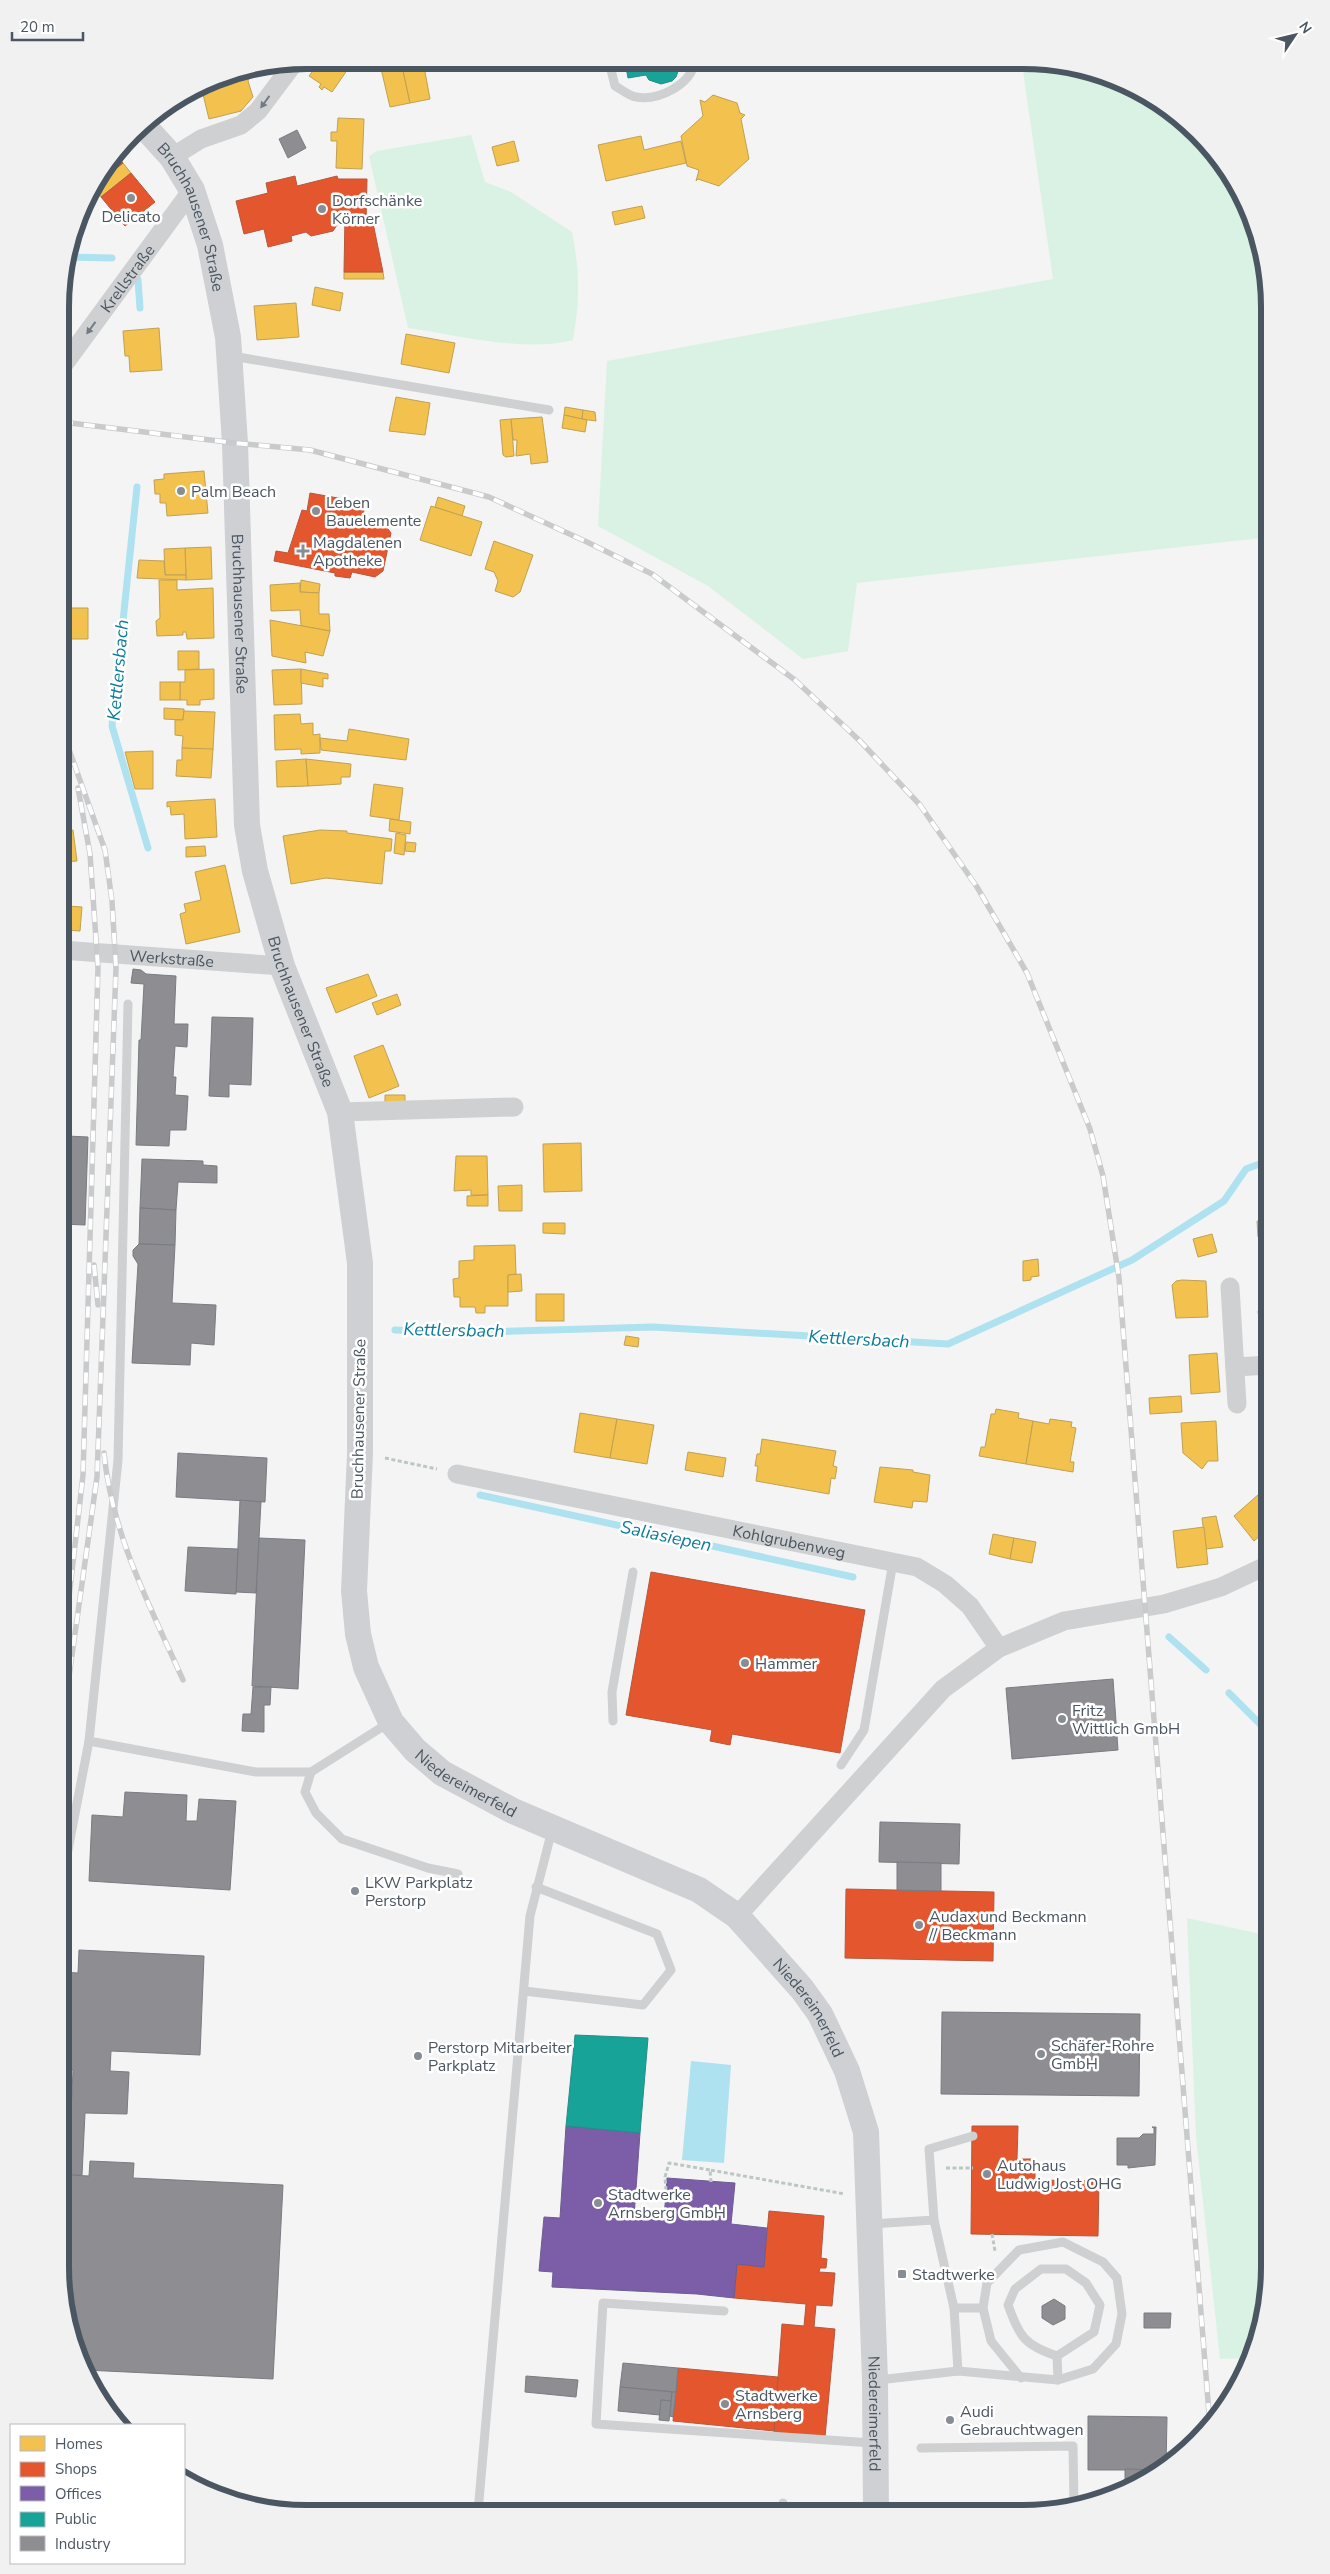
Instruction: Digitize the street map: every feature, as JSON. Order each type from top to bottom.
[{"type":"street","points":[[172,157],[201,139],[241,125],[252,116],[289,69]]},
{"type":"street","name":"Bruchhausener Straße","points":[[148,130],[172,157],[192,190],[210,245],[228,337],[235,443],[248,825],[255,871],[282,966],[340,1112],[360,1263],[360,1453],[354,1591],[358,1634],[366,1667],[391,1722]]},
{"type":"street","name":"Krellstraße","points":[[69,357],[192,190]]},
{"type":"street","name":"Werkstraße","points":[[69,951],[282,966]]},
{"type":"street","points":[[340,1112],[514,1108]]},
{"type":"street","points":[[1230,1286],[1237,1404]]},
{"type":"street","points":[[1235,1367],[1261,1366]]},
{"type":"street","name":"Kohlgrubenweg","points":[[457,1474],[917,1567],[945,1584],[970,1606],[999,1648]]},
{"type":"street","points":[[736,1916],[942,1690],[999,1648],[1064,1621],[1164,1604],[1221,1587],[1261,1568]]},
{"type":"street","name":"Niedereimerfeld","points":[[391,1722],[415,1750],[442,1773],[513,1811],[698,1890],[736,1916],[800,1986],[820,2014],[847,2071],[866,2132],[871,2224],[876,2505]]},
{"type":"lane","points":[[611,69],[615,86],[635,97],[664,95],[693,73],[694,69]]},
{"type":"lane","points":[[229,356],[549,410]]},
{"type":"lane","points":[[69,1845],[89,1741],[118,1460],[128,1004]]},
{"type":"lane","points":[[841,1765],[864,1730],[893,1562]]},
{"type":"lane","points":[[613,1721],[612,1692],[634,1572]]},
{"type":"lane","points":[[89,1741],[256,1772],[311,1772],[391,1722]]},
{"type":"lane","points":[[311,1772],[305,1792],[316,1813],[342,1839],[419,1865],[458,1874]]},
{"type":"lane","points":[[479,2505],[530,1916],[536,1887],[553,1828]]},
{"type":"lane","points":[[524,1991],[643,2005],[671,1970],[657,1934],[536,1887]]},
{"type":"lane","points":[[958,2371],[954,2308],[934,2220],[929,2149],[972,2136]]},
{"type":"lane","points":[[871,2224],[934,2220]]},
{"type":"lane","points":[[875,2380],[958,2371],[1021,2378],[1058,2380],[1093,2369],[1116,2344],[1122,2314],[1117,2278],[1103,2262],[1063,2242],[1020,2250],[987,2283],[983,2308],[992,2341],[1021,2378]]},
{"type":"lane","points":[[1042,2269],[1066,2269],[1086,2282],[1100,2305],[1094,2332],[1057,2356],[1034,2348],[1017,2328],[1008,2304],[1016,2289],[1042,2269]]},
{"type":"lane","points":[[724,2311],[604,2303],[596,2424],[875,2443]]},
{"type":"lane","points":[[954,2308],[983,2308]]},
{"type":"lane","points":[[1057,2356],[1058,2380]]},
{"type":"lane","points":[[921,2448],[1073,2446],[1074,2500]]},
{"type":"path","points":[[360,1453],[457,1474]]},
{"type":"path","points":[[666,2190],[664,2177],[669,2163],[795,2187],[870,2198]]},
{"type":"path","points":[[930,2169],[973,2168]]},
{"type":"path","points":[[710,2170],[711,2182]]},
{"type":"green space","points":[[1023,69],[1069,73],[1099,81],[1128,93],[1155,109],[1180,128],[1202,150],[1221,175],[1237,202],[1249,231],[1257,261],[1261,292],[1261,538],[857,583],[848,651],[803,659],[708,586],[598,526],[607,361],[1053,279]]},
{"type":"green space","points":[[471,135],[485,182],[511,192],[572,232],[577,260],[578,286],[573,340],[554,344],[513,344],[408,328],[369,156],[377,151]]},
{"type":"green space","points":[[1187,1918],[1261,1934],[1261,2282],[1257,2313],[1243,2358],[1220,2359],[1196,2137]]},
{"type":"water","points":[[691,2061],[731,2065],[724,2163],[682,2160]]},
{"type":"building: Homes","points":[[314,69],[348,69],[332,92],[324,87],[322,90],[319,87],[321,84],[309,76]]},
{"type":"building: Homes","points":[[381,69],[403,69],[410,103],[390,107]]},
{"type":"building: Homes","points":[[403,69],[424,69],[430,99],[410,103]]},
{"type":"building: Homes","points":[[249,76],[248,81],[253,97],[241,111],[209,119],[203,93],[231,81]]},
{"type":"building: Homes","points":[[713,95],[737,103],[740,113],[745,115],[741,119],[749,159],[719,186],[698,179],[696,181],[699,170],[687,166],[681,136],[703,116],[700,100],[705,102]]},
{"type":"building: Homes","points":[[338,118],[364,119],[362,169],[336,168],[337,141],[331,141],[331,132],[337,132]]},
{"type":"building: Homes","points":[[641,136],[644,150],[681,141],[686,163],[606,181],[598,145]]},
{"type":"building: Homes","points":[[514,141],[519,161],[497,166],[492,147]]},
{"type":"building: Homes","points":[[123,163],[131,173],[101,197],[98,193],[110,174]]},
{"type":"building: Homes","points":[[642,206],[645,218],[615,225],[612,212]]},
{"type":"building: Homes","points":[[344,272],[383,272],[384,279],[344,279]]},
{"type":"building: Homes","points":[[315,287],[343,293],[340,311],[312,305]]},
{"type":"building: Homes","points":[[296,303],[299,337],[257,340],[254,306]]},
{"type":"building: Homes","points":[[159,328],[162,370],[130,372],[129,356],[125,356],[123,331]]},
{"type":"building: Homes","points":[[406,334],[455,343],[449,373],[401,364]]},
{"type":"building: Homes","points":[[396,397],[430,403],[425,435],[389,431]]},
{"type":"building: Homes","points":[[565,407],[583,410],[582,419],[564,415]]},
{"type":"building: Homes","points":[[583,410],[595,412],[596,421],[582,419]]},
{"type":"building: Homes","points":[[564,415],[587,420],[585,432],[562,428]]},
{"type":"building: Homes","points":[[542,417],[548,462],[531,464],[530,454],[516,456],[517,440],[513,440],[511,419]]},
{"type":"building: Homes","points":[[511,419],[514,456],[506,457],[503,455],[500,420]]},
{"type":"building: Homes","name":"Palm Beach","points":[[204,471],[208,513],[167,516],[166,503],[160,503],[160,494],[155,494],[154,480],[164,479],[164,474]]},
{"type":"building: Homes","points":[[438,497],[465,506],[462,516],[435,507]]},
{"type":"building: Homes","points":[[431,506],[482,522],[471,556],[420,540]]},
{"type":"building: Homes","points":[[494,541],[533,555],[520,592],[513,597],[495,591],[498,581],[494,572],[485,569]]},
{"type":"building: Homes","points":[[211,547],[212,579],[186,580],[185,548]]},
{"type":"building: Homes","points":[[185,548],[186,575],[165,575],[164,549]]},
{"type":"building: Homes","points":[[139,560],[164,561],[165,575],[186,575],[186,580],[137,578]]},
{"type":"building: Homes","points":[[159,580],[177,580],[177,590],[213,588],[214,638],[187,639],[186,632],[183,632],[183,635],[157,636],[156,621],[160,618]]},
{"type":"building: Homes","points":[[301,580],[320,584],[319,593],[300,592]]},
{"type":"building: Homes","points":[[300,583],[300,592],[319,593],[319,614],[329,614],[330,631],[301,626],[300,610],[271,611],[270,585]]},
{"type":"building: Homes","points":[[69,608],[88,608],[88,639],[69,639]]},
{"type":"building: Homes","points":[[270,620],[330,631],[323,656],[305,652],[306,663],[272,656]]},
{"type":"building: Homes","points":[[178,651],[199,651],[199,669],[178,670]]},
{"type":"building: Homes","points":[[214,669],[214,699],[200,700],[200,705],[187,705],[187,700],[180,700],[180,682],[185,682],[185,670]]},
{"type":"building: Homes","points":[[301,669],[302,704],[274,705],[272,670]]},
{"type":"building: Homes","points":[[301,669],[328,674],[328,679],[323,678],[323,687],[301,683]]},
{"type":"building: Homes","points":[[160,682],[180,682],[180,700],[160,700]]},
{"type":"building: Homes","points":[[164,708],[184,709],[183,720],[164,719]]},
{"type":"building: Homes","points":[[184,711],[215,712],[213,750],[182,748],[183,736],[175,735],[175,720],[183,720]]},
{"type":"building: Homes","points":[[300,714],[301,724],[313,723],[313,735],[320,734],[320,753],[301,754],[301,749],[275,750],[274,715]]},
{"type":"building: Homes","points":[[349,729],[409,739],[406,760],[321,750],[320,738],[347,741]]},
{"type":"building: Homes","points":[[182,748],[213,749],[211,778],[176,776],[177,760],[182,760]]},
{"type":"building: Homes","points":[[153,751],[153,789],[135,789],[125,752]]},
{"type":"building: Homes","points":[[306,759],[308,786],[277,787],[276,761]]},
{"type":"building: Homes","points":[[306,759],[351,764],[350,777],[341,777],[341,784],[308,786]]},
{"type":"building: Homes","points":[[374,784],[403,788],[399,820],[370,816]]},
{"type":"building: Homes","points":[[215,799],[217,837],[185,839],[184,814],[171,815],[170,806],[167,807],[167,802]]},
{"type":"building: Homes","points":[[390,819],[411,822],[410,834],[389,831]]},
{"type":"building: Homes","points":[[69,830],[73,830],[77,861],[69,862]]},
{"type":"building: Homes","points":[[320,830],[347,831],[347,833],[392,839],[391,851],[385,851],[382,884],[326,878],[291,884],[283,836]]},
{"type":"building: Homes","points":[[396,833],[406,835],[404,855],[394,853]]},
{"type":"building: Homes","points":[[406,842],[416,843],[415,852],[405,851]]},
{"type":"building: Homes","points":[[205,846],[206,856],[186,857],[186,847]]},
{"type":"building: Homes","points":[[225,865],[240,932],[186,944],[180,914],[186,912],[184,904],[201,900],[195,872]]},
{"type":"building: Homes","points":[[69,906],[82,907],[80,931],[69,930]]},
{"type":"building: Homes","points":[[368,974],[377,996],[336,1013],[326,988]]},
{"type":"building: Homes","points":[[397,994],[401,1005],[377,1015],[372,1003]]},
{"type":"building: Homes","points":[[383,1045],[399,1086],[369,1098],[354,1056]]},
{"type":"building: Homes","points":[[385,1095],[405,1095],[405,1106],[385,1105]]},
{"type":"building: Homes","points":[[581,1143],[582,1191],[544,1192],[543,1144]]},
{"type":"building: Homes","points":[[456,1156],[487,1156],[488,1195],[471,1195],[471,1190],[454,1191]]},
{"type":"building: Homes","points":[[522,1185],[522,1211],[499,1211],[498,1186]]},
{"type":"building: Homes","points":[[488,1195],[488,1206],[467,1206],[467,1196]]},
{"type":"building: Homes","points":[[1257,1221],[1261,1221],[1261,1237],[1258,1237]]},
{"type":"building: Homes","points":[[543,1223],[565,1223],[565,1234],[543,1233]]},
{"type":"building: Homes","points":[[1212,1234],[1217,1252],[1198,1257],[1193,1239]]},
{"type":"building: Homes","points":[[515,1245],[516,1274],[508,1275],[508,1306],[485,1306],[485,1313],[476,1313],[475,1307],[460,1307],[460,1297],[454,1297],[453,1279],[459,1278],[459,1261],[474,1260],[474,1246]]},
{"type":"building: Homes","points":[[1259,1251],[1261,1251],[1260,1268]]},
{"type":"building: Homes","points":[[1038,1259],[1039,1276],[1023,1281],[1023,1261]]},
{"type":"building: Homes","points":[[521,1274],[522,1291],[508,1292],[508,1275]]},
{"type":"building: Homes","points":[[1176,1281],[1206,1281],[1208,1317],[1176,1318],[1172,1285]]},
{"type":"building: Homes","points":[[536,1294],[564,1294],[564,1321],[536,1321]]},
{"type":"building: Homes","points":[[1261,1308],[1261,1336],[1258,1311]]},
{"type":"building: Homes","points":[[626,1336],[639,1338],[638,1347],[624,1345]]},
{"type":"building: Homes","points":[[1217,1353],[1220,1392],[1191,1394],[1189,1355]]},
{"type":"building: Homes","points":[[1181,1396],[1182,1412],[1150,1414],[1149,1398]]},
{"type":"building: Homes","points":[[996,1409],[1019,1413],[1018,1418],[1033,1421],[1026,1464],[979,1456],[981,1447],[985,1447],[991,1414],[995,1414]]},
{"type":"building: Homes","points":[[580,1413],[617,1419],[610,1458],[574,1452]]},
{"type":"building: Homes","points":[[617,1419],[654,1425],[647,1464],[610,1458]]},
{"type":"building: Homes","points":[[1050,1419],[1072,1422],[1071,1427],[1076,1428],[1070,1462],[1074,1462],[1073,1472],[1026,1464],[1033,1421],[1049,1424]]},
{"type":"building: Homes","points":[[1216,1421],[1218,1461],[1208,1461],[1202,1469],[1183,1453],[1181,1423]]},
{"type":"building: Homes","points":[[762,1439],[836,1451],[833,1466],[837,1467],[835,1479],[831,1478],[829,1494],[756,1481],[758,1466],[755,1466],[757,1454],[760,1454]]},
{"type":"building: Homes","points":[[688,1452],[726,1458],[723,1477],[685,1470]]},
{"type":"building: Homes","points":[[880,1467],[913,1470],[913,1472],[930,1475],[927,1502],[913,1501],[912,1508],[874,1502]]},
{"type":"building: Homes","points":[[1261,1494],[1261,1535],[1254,1541],[1234,1516]]},
{"type":"building: Homes","points":[[1216,1516],[1223,1547],[1206,1549],[1202,1518]]},
{"type":"building: Homes","points":[[1204,1527],[1208,1564],[1177,1568],[1173,1531]]},
{"type":"building: Homes","points":[[993,1534],[1014,1538],[1010,1559],[989,1554]]},
{"type":"building: Homes","points":[[1014,1538],[1036,1542],[1032,1563],[1010,1559]]},
{"type":"building: Shops","points":[[120,160],[123,163],[110,173]]},
{"type":"building: Shops","points":[[131,173],[155,202],[125,226],[101,197]]},
{"type":"building: Shops","points":[[295,176],[297,186],[337,176],[338,179],[367,179],[366,223],[373,223],[383,272],[344,272],[345,216],[335,219],[337,225],[333,231],[311,236],[306,232],[291,236],[292,241],[268,247],[264,229],[244,234],[236,201],[268,193],[266,183]]},
{"type":"building: Shops","points":[[310,493],[349,500],[347,507],[364,510],[362,520],[385,525],[391,533],[383,571],[375,577],[352,572],[350,578],[335,576],[335,573],[274,561],[276,551],[288,553],[302,510],[307,511]]},
{"type":"building: Shops","name":"Hammer","points":[[651,1572],[865,1610],[840,1753],[732,1734],[730,1745],[710,1741],[712,1730],[626,1715]]},
{"type":"building: Shops","name":"Audax und Beckmann // Beckmann","points":[[846,1889],[994,1892],[993,1961],[845,1958]]},
{"type":"building: Shops","points":[[972,2126],[1018,2126],[1017,2159],[1035,2159],[1035,2180],[1099,2181],[1098,2236],[971,2234]]},
{"type":"building: Shops","points":[[769,2211],[824,2216],[821,2258],[827,2259],[826,2268],[820,2268],[819,2272],[835,2273],[832,2306],[816,2305],[814,2327],[835,2329],[825,2437],[774,2433],[782,2324],[804,2326],[806,2304],[734,2298],[737,2264],[764,2267]]},
{"type":"building: Shops","name":"Stadtwerke Arnsberg","points":[[678,2368],[778,2377],[774,2431],[673,2421]]},
{"type":"building: Offices","name":"Stadtwerke Arnsberg GmbH","points":[[566,2126],[640,2133],[634,2217],[664,2219],[667,2178],[735,2183],[731,2224],[767,2228],[764,2267],[737,2264],[734,2298],[697,2294],[552,2287],[553,2272],[539,2271],[544,2217],[560,2218]]},
{"type":"building: Public","points":[[626,69],[679,69],[672,81],[661,84],[649,80],[646,75],[628,78]]},
{"type":"building: Public","points":[[575,2035],[648,2038],[640,2133],[566,2126]]},
{"type":"building: Industry","points":[[297,130],[306,148],[288,158],[279,139]]},
{"type":"building: Industry","points":[[133,969],[141,970],[146,974],[176,976],[174,1024],[188,1024],[187,1047],[175,1046],[173,1077],[176,1077],[175,1095],[188,1096],[186,1130],[170,1130],[169,1146],[136,1145],[139,1040],[141,1040],[144,984],[131,983]]},
{"type":"building: Industry","points":[[212,1017],[253,1018],[251,1085],[229,1084],[229,1097],[209,1096]]},
{"type":"building: Industry","points":[[69,1136],[88,1137],[85,1225],[69,1224]]},
{"type":"building: Industry","points":[[142,1159],[203,1161],[203,1165],[217,1166],[217,1183],[178,1182],[176,1210],[140,1208]]},
{"type":"building: Industry","points":[[140,1208],[176,1210],[175,1245],[139,1244]]},
{"type":"building: Industry","points":[[139,1244],[175,1245],[172,1303],[216,1305],[214,1345],[191,1343],[190,1365],[132,1363],[138,1264],[133,1256],[133,1250]]},
{"type":"building: Industry","points":[[178,1453],[267,1458],[265,1502],[176,1497]]},
{"type":"building: Industry","points":[[240,1500],[261,1502],[256,1593],[236,1592]]},
{"type":"building: Industry","points":[[259,1538],[305,1540],[298,1689],[252,1686]]},
{"type":"building: Industry","points":[[188,1547],[238,1549],[236,1594],[185,1591]]},
{"type":"building: Industry","name":"Fritz Wittlich GmbH","points":[[1113,1679],[1118,1750],[1012,1759],[1006,1688]]},
{"type":"building: Industry","points":[[253,1687],[271,1687],[270,1705],[264,1705],[264,1732],[242,1731],[243,1714],[251,1714]]},
{"type":"building: Industry","points":[[125,1792],[187,1795],[186,1821],[197,1821],[199,1799],[236,1801],[230,1890],[89,1881],[92,1815],[123,1817]]},
{"type":"building: Industry","points":[[880,1822],[960,1824],[959,1864],[879,1862]]},
{"type":"building: Industry","points":[[897,1862],[941,1863],[941,1891],[897,1890]]},
{"type":"building: Industry","points":[[79,1950],[204,1956],[200,2055],[111,2051],[110,2071],[129,2072],[127,2114],[85,2113],[82,2175],[69,2175],[73,2070],[69,2070],[69,1972],[78,1973]]},
{"type":"building: Industry","name":"Schäfer-Rohre GmbH","points":[[942,2012],[1140,2014],[1139,2096],[941,2094]]},
{"type":"building: Industry","points":[[1152,2127],[1156,2127],[1155,2165],[1128,2168],[1128,2165],[1117,2165],[1117,2138],[1139,2138],[1143,2134],[1154,2134],[1154,2128]]},
{"type":"building: Industry","points":[[90,2161],[134,2163],[133,2178],[283,2185],[273,2379],[92,2370],[81,2343],[73,2313],[69,2282],[69,2175],[89,2176]]},
{"type":"building: Industry","points":[[1054,2299],[1065,2306],[1065,2319],[1053,2325],[1042,2318],[1042,2306]]},
{"type":"building: Industry","points":[[1144,2313],[1171,2313],[1170,2328],[1144,2328]]},
{"type":"building: Industry","points":[[623,2363],[678,2368],[676,2392],[620,2387]]},
{"type":"building: Industry","points":[[526,2376],[578,2380],[576,2397],[525,2392]]},
{"type":"building: Industry","points":[[620,2387],[672,2392],[671,2401],[661,2400],[660,2415],[618,2411]]},
{"type":"building: Industry","points":[[672,2392],[676,2392],[673,2417],[670,2416]]},
{"type":"building: Industry","points":[[661,2400],[671,2401],[669,2421],[659,2420]]},
{"type":"building: Industry","points":[[1088,2416],[1167,2417],[1166,2457],[1155,2465],[1147,2470],[1088,2470]]},
{"type":"building: Industry","points":[[1125,2469],[1147,2470],[1128,2481],[1125,2482]]},
{"type":"building: Industry","points":[[581,2503],[604,2505],[581,2505]]},
{"type":"waterway","name":"Kettlersbach","points":[[74,257],[112,258]]},
{"type":"waterway","name":"Kettlersbach","points":[[138,280],[140,308]]},
{"type":"waterway","name":"Kettlersbach","points":[[137,487],[112,726],[148,848]]},
{"type":"waterway","name":"Kettlersbach","points":[[395,1330],[449,1333],[653,1327],[948,1344],[1132,1260],[1224,1201],[1246,1169],[1261,1163]]},
{"type":"waterway","name":"Saliasiepen","points":[[480,1495],[853,1577]]},
{"type":"waterway","name":"Saliasiepen","points":[[1169,1637],[1206,1670]]},
{"type":"waterway","name":"Saliasiepen","points":[[1229,1693],[1261,1725]]},
{"type":"railway","points":[[69,423],[310,450],[489,497],[652,574],[795,680],[860,741],[920,805],[977,887],[1027,973],[1090,1129],[1103,1176],[1119,1278],[1209,2415]]},
{"type":"railway","points":[[69,750],[105,850],[112,901],[116,968],[97,1477],[69,1676]]},
{"type":"railway","points":[[69,1597],[83,1475],[98,968],[90,854],[78,788]]},
{"type":"railway","points":[[94,1265],[98,1305]]},
{"type":"railway","points":[[104,1453],[115,1513],[134,1570],[183,1680]]},
{"type":"place","name":"Delicato","points":[[131,198]]},
{"type":"place","name":"Dorfschänke Körner","points":[[322,209]]},
{"type":"place","name":"Palm Beach","points":[[181,491]]},
{"type":"place","name":"Leben Bauelemente","points":[[316,511]]},
{"type":"place","name":"Magdalenen Apotheke","points":[[303,551]]},
{"type":"place","name":"Hammer","points":[[745,1663]]},
{"type":"place","name":"Fritz Wittlich GmbH","points":[[1062,1719]]},
{"type":"place","name":"LKW Parkplatz Perstorp","points":[[355,1891]]},
{"type":"place","name":"Audax und Beckmann // Beckmann","points":[[919,1925]]},
{"type":"place","name":"Schäfer-Rohre GmbH","points":[[1041,2054]]},
{"type":"place","name":"Perstorp Mitarbeiter Parkplatz","points":[[418,2056]]},
{"type":"place","name":"Autohaus Ludwig Jost OHG","points":[[987,2174]]},
{"type":"place","name":"Stadtwerke Arnsberg GmbH","points":[[598,2203]]},
{"type":"place","name":"Stadtwerke","points":[[902,2274]]},
{"type":"place","name":"Stadtwerke Arnsberg","points":[[725,2404]]},
{"type":"place","name":"Audi Gebrauchtwagen","points":[[950,2420]]}]
